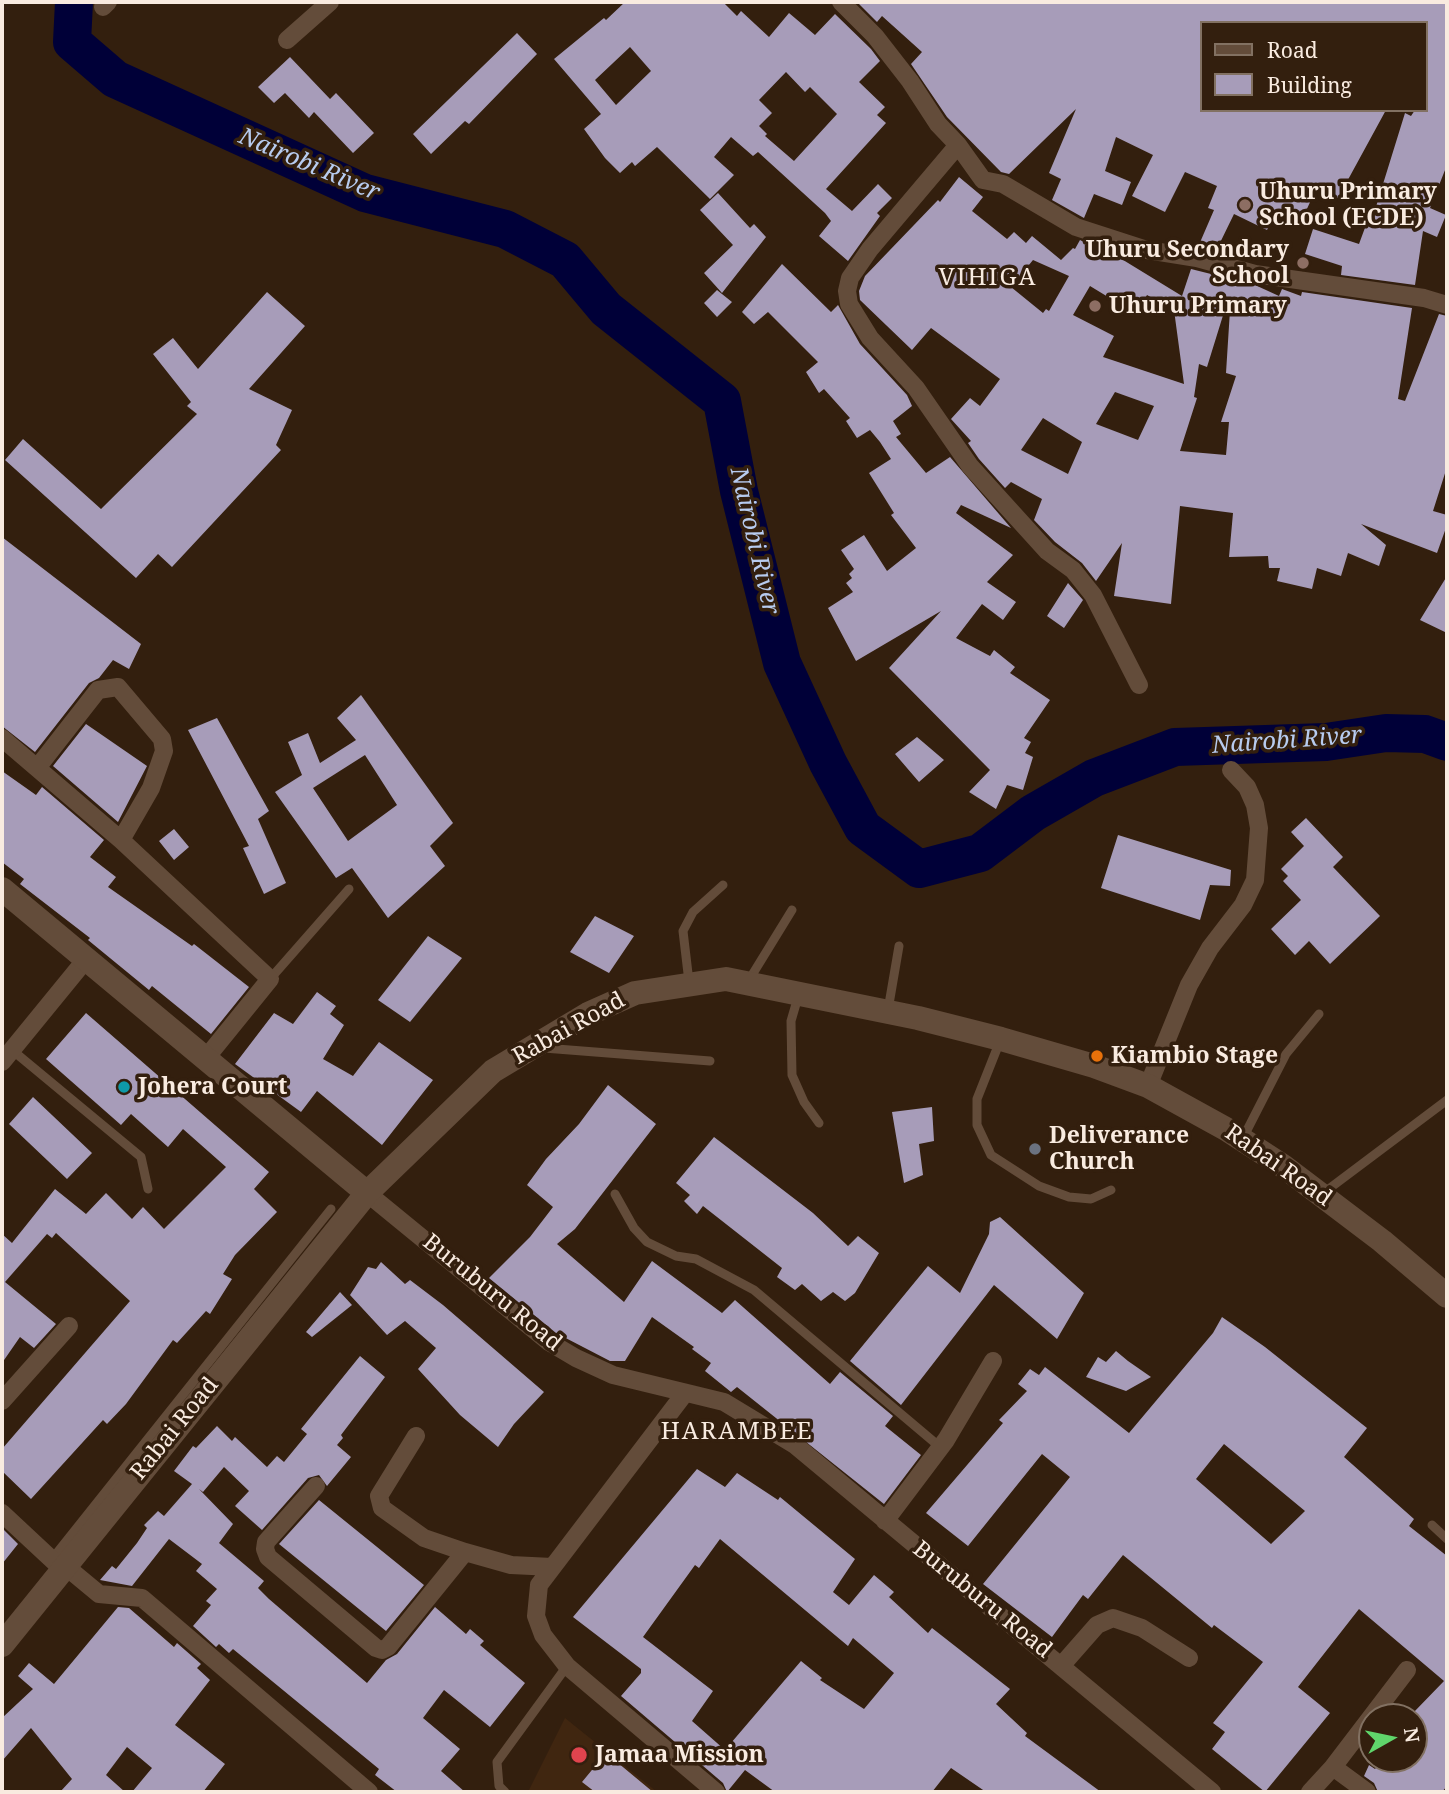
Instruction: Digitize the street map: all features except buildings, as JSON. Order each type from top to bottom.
[{"type":"main road","name":"Buruburu Road","points":[[2,889],[367,1193]]},
{"type":"main road","name":"Rabai Road","points":[[2,1645],[59,1564],[367,1193],[493,1071],[588,1014],[635,993],[726,979],[888,1012],[1001,1039],[1073,1059],[1148,1086],[1242,1140],[1320,1195],[1447,1296]]},
{"type":"street","points":[[287,40],[330,2]]},
{"type":"street","points":[[841,2],[875,36],[910,81],[938,124],[958,145],[983,180],[1003,184],[1076,226],[1147,250],[1197,258],[1255,274],[1423,298],[1447,305]]},
{"type":"street","points":[[958,145],[870,249],[850,278],[847,291],[849,304],[870,338],[916,388],[970,466],[1047,551],[1073,570],[1093,595],[1139,685]]},
{"type":"street","points":[[37,768],[98,690],[118,687],[157,733],[164,751],[151,788],[121,840]]},
{"type":"street","points":[[2,738],[121,840],[270,979],[205,1058]]},
{"type":"street","points":[[1148,1086],[1189,985],[1210,948],[1242,905],[1255,880],[1259,828],[1255,805],[1247,787],[1231,770]]},
{"type":"street","points":[[7,1056],[87,958]]},
{"type":"street","name":"Buruburu Road","points":[[367,1193],[549,1342],[613,1375],[724,1402],[795,1445],[1212,1792]]},
{"type":"street","points":[[2,1401],[69,1326]]},
{"type":"street","points":[[885,1521],[940,1447],[993,1362]]},
{"type":"street","points":[[685,1393],[539,1585],[536,1616],[543,1635],[567,1666],[716,1792]]},
{"type":"street","points":[[416,1436],[379,1496],[382,1508],[425,1538],[465,1552],[511,1566],[552,1567]]},
{"type":"street","points":[[316,1486],[266,1542],[265,1549],[268,1557],[376,1648],[382,1650],[388,1647],[465,1552]]},
{"type":"street","points":[[2,1513],[59,1564],[99,1594],[142,1598],[369,1792]]},
{"type":"street","points":[[1062,1665],[1097,1625],[1113,1618],[1142,1628],[1189,1658]]},
{"type":"street","points":[[1310,1792],[1333,1767],[1407,1670]]},
{"type":"street","points":[[1333,1767],[1367,1792]]},
{"type":"lane","points":[[690,984],[683,931],[693,912],[723,885]]},
{"type":"lane","points":[[270,979],[349,888]]},
{"type":"lane","points":[[747,984],[792,910]]},
{"type":"lane","points":[[888,1012],[899,946]]},
{"type":"lane","points":[[799,996],[791,1021],[792,1075],[804,1102],[819,1123]]},
{"type":"lane","points":[[1242,1140],[1286,1054],[1319,1014]]},
{"type":"lane","points":[[1001,1039],[977,1099],[977,1125],[991,1154],[1039,1186],[1069,1197],[1091,1199],[1111,1190]]},
{"type":"lane","points":[[533,1047],[710,1061]]},
{"type":"lane","points":[[7,1056],[141,1157],[148,1189]]},
{"type":"lane","points":[[1320,1195],[1447,1100]]},
{"type":"lane","points":[[615,1194],[634,1228],[647,1242],[676,1256],[696,1259],[754,1290],[940,1447]]},
{"type":"lane","points":[[59,1564],[331,1209]]},
{"type":"lane","points":[[1432,1525],[1447,1539]]},
{"type":"lane","points":[[505,1792],[499,1786],[497,1762],[567,1666]]},
{"type":"shaded area","name":"Jamaa Mission","points":[[565,1718],[657,1792],[528,1792]]},
{"type":"waterway","name":"Nairobi River","points":[[74,2],[72,42],[115,79],[365,193],[505,229],[565,260],[606,309],[722,401],[739,491],[782,663],[828,763],[863,828],[919,869],[980,853],[1033,813],[1094,778],[1175,747],[1326,742],[1386,733],[1425,734],[1447,742]]},
{"type":"place","name":"Uhuru Primary School (ECDE)","points":[[1245,205]]},
{"type":"place","name":"Uhuru Secondary School","points":[[1303,263]]},
{"type":"place","name":"Uhuru Primary","points":[[1095,306]]},
{"type":"place","name":"Kiambio Stage","points":[[1097,1056]]},
{"type":"place","name":"Johera Court","points":[[124,1087]]},
{"type":"place","name":"Deliverance Church","points":[[1035,1149]]},
{"type":"place","name":"Jamaa Mission","points":[[579,1755]]},
{"type":"district","name":"VIHIGA","points":[[988,278]]},
{"type":"district","name":"HARAMBEE","points":[[737,1432]]}]
